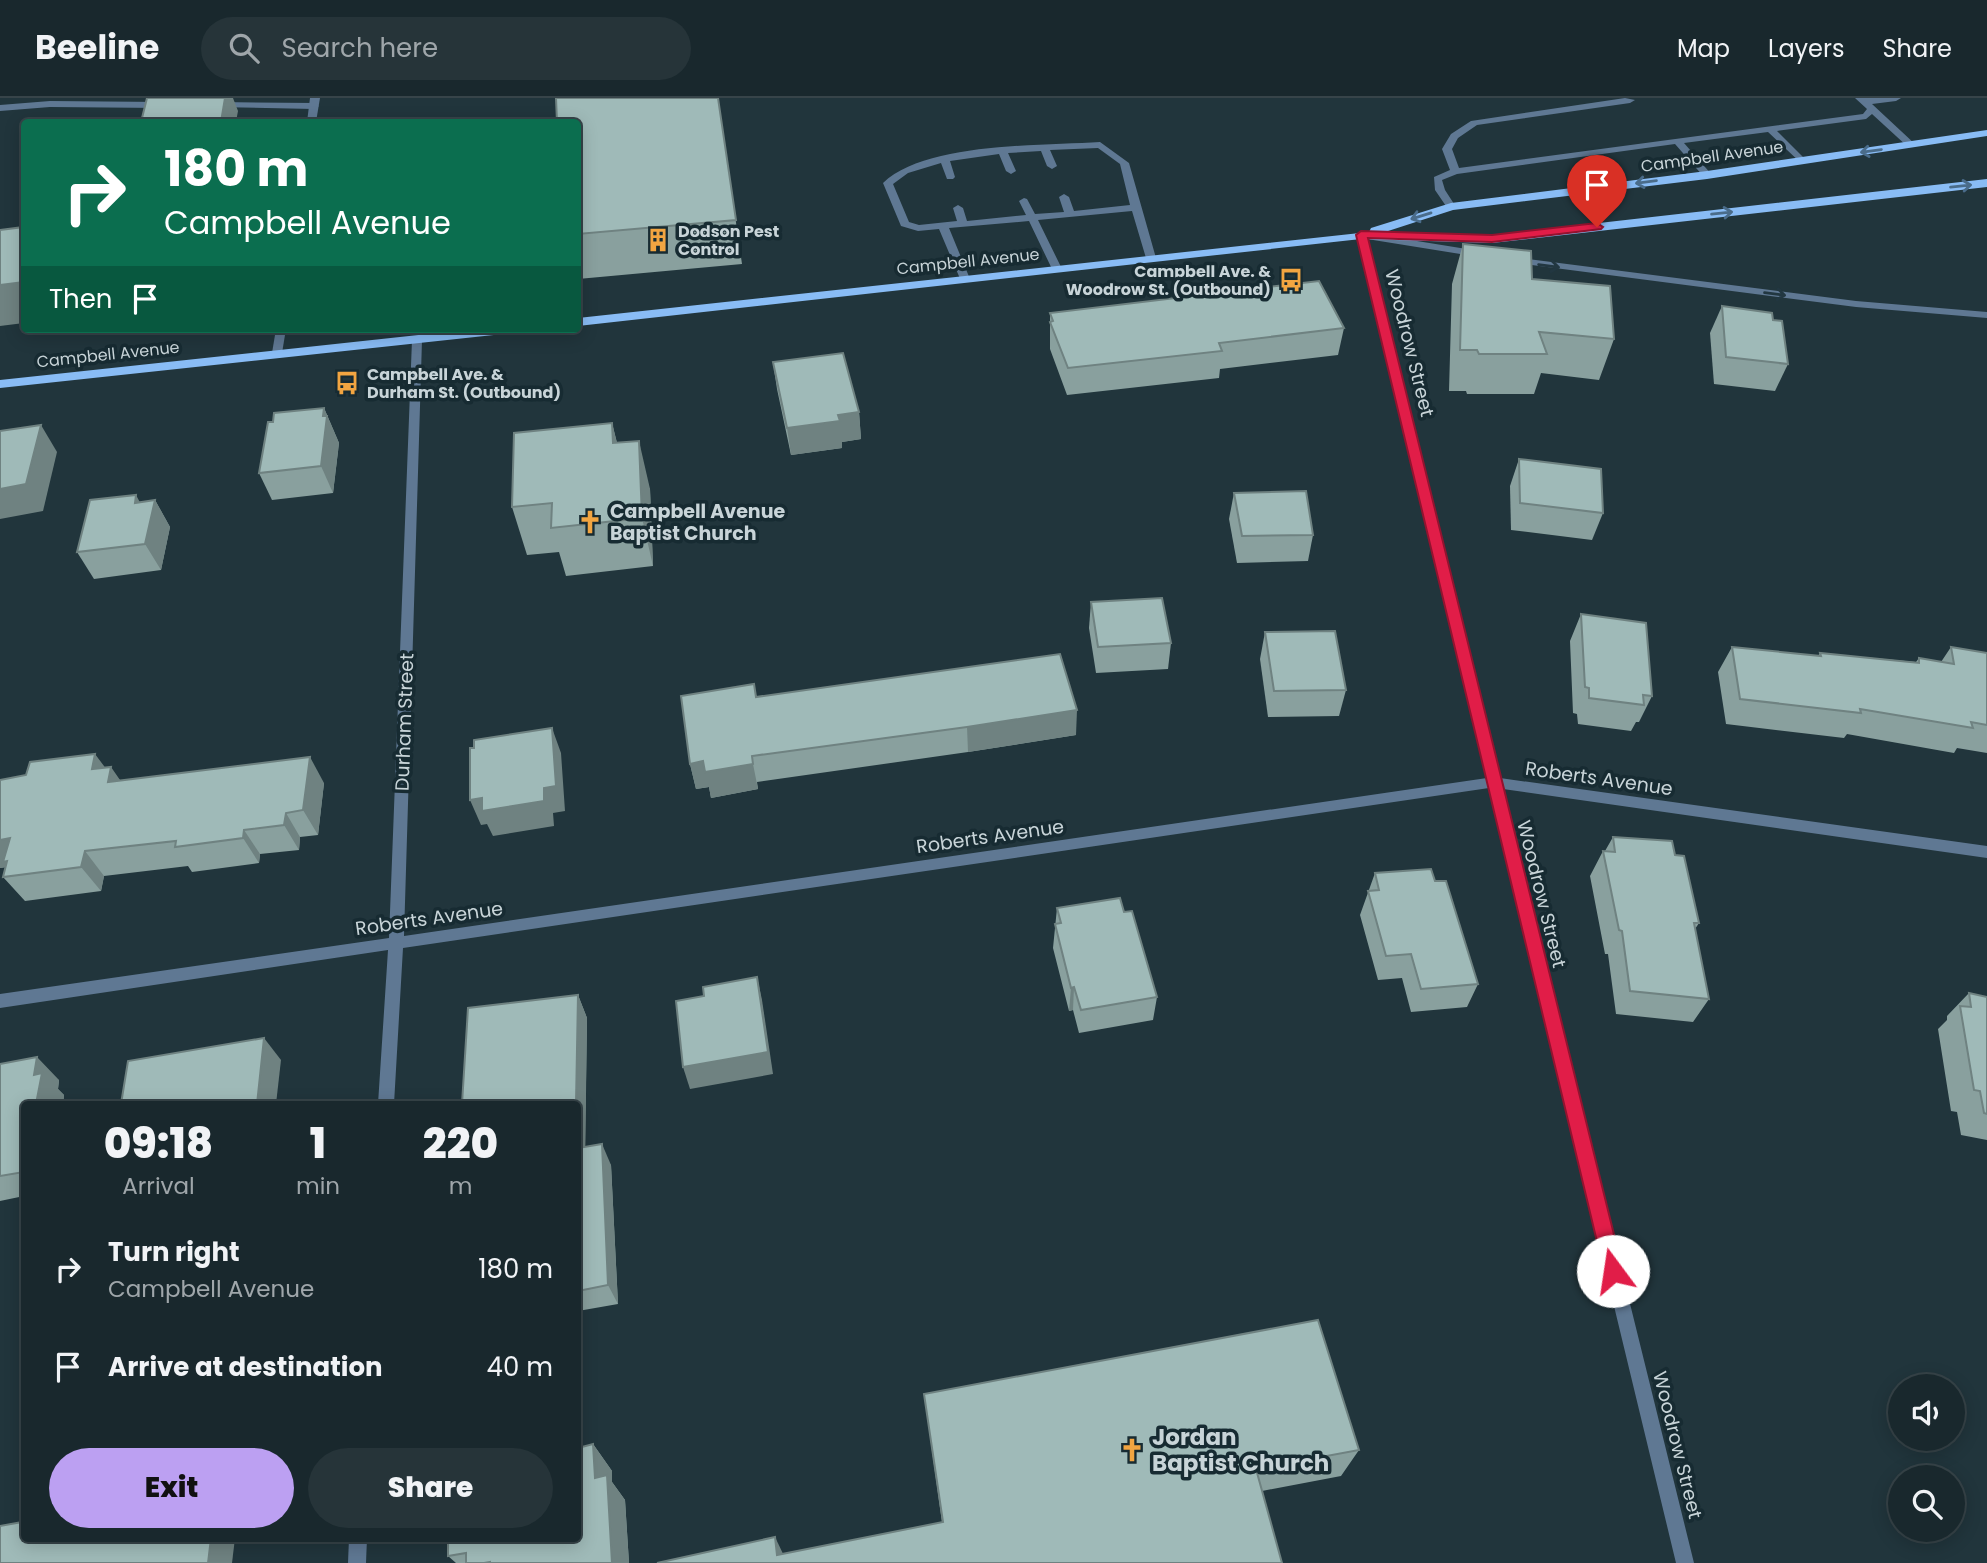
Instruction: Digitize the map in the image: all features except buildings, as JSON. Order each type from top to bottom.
[{"type":"main road","name":"Campbell Avenue","points":[[1361,235],[1451,207],[1707,175],[1987,133]]},
{"type":"main road","name":"Campbell Avenue","points":[[581,322],[1361,235],[1492,239],[1987,183]]},
{"type":"main road","name":"Campbell Avenue","points":[[0,384],[477,333]]},
{"type":"street","points":[[1865,103],[1896,98]]},
{"type":"street","points":[[1455,171],[1447,149],[1454,136],[1474,123],[1630,100]]},
{"type":"street","points":[[203,105],[314,102]]},
{"type":"street","points":[[1451,207],[1440,190],[1437,179],[1455,171],[1866,116],[1865,103]]},
{"type":"street","points":[[1865,103],[1910,145]]},
{"type":"street","points":[[0,108],[50,104],[175,105]]},
{"type":"street","points":[[1770,129],[1802,161]]},
{"type":"street","points":[[1677,141],[1707,175]]},
{"type":"street","points":[[1134,208],[918,228],[905,224],[888,183],[896,175],[944,158],[1100,145],[1113,152],[1124,163],[1134,208],[1151,258]]},
{"type":"street","points":[[1045,149],[1052,166]]},
{"type":"street","points":[[1003,152],[1011,171]]},
{"type":"street","points":[[944,158],[950,177]]},
{"type":"street","points":[[1064,197],[1070,214]]},
{"type":"street","points":[[1024,201],[1057,270]]},
{"type":"street","points":[[958,208],[963,224]]},
{"type":"street","points":[[943,226],[965,279]]},
{"type":"street","name":"Campbell Avenue","points":[[1361,235],[1549,266],[1856,304],[1987,315]]},
{"type":"street","name":"Woodrow Street","points":[[1361,235],[1685,1563]]},
{"type":"street","points":[[277,354],[280,333]]},
{"type":"street","name":"Durham Street","points":[[386,1101],[396,942],[417,340]]},
{"type":"street","name":"Roberts Avenue","points":[[0,1001],[1493,782],[1987,852]]},
{"type":"street","points":[[356,1563],[358,1542]]},
{"type":"place","name":"Dodson Pest Control","points":[[658,240]]},
{"type":"place","name":"Campbell Ave. & Woodrow St. (Outbound)","points":[[1291,280]]},
{"type":"place","name":"Campbell Ave. & Durham St. (Outbound)","points":[[347,383]]},
{"type":"place","name":"Campbell Avenue Baptist Church","points":[[590,522]]},
{"type":"place","name":"Jordan Baptist Church","points":[[1132,1450]]},
{"type":"route","points":[[1597,227],[1492,239],[1361,235],[1613,1271]]}]
